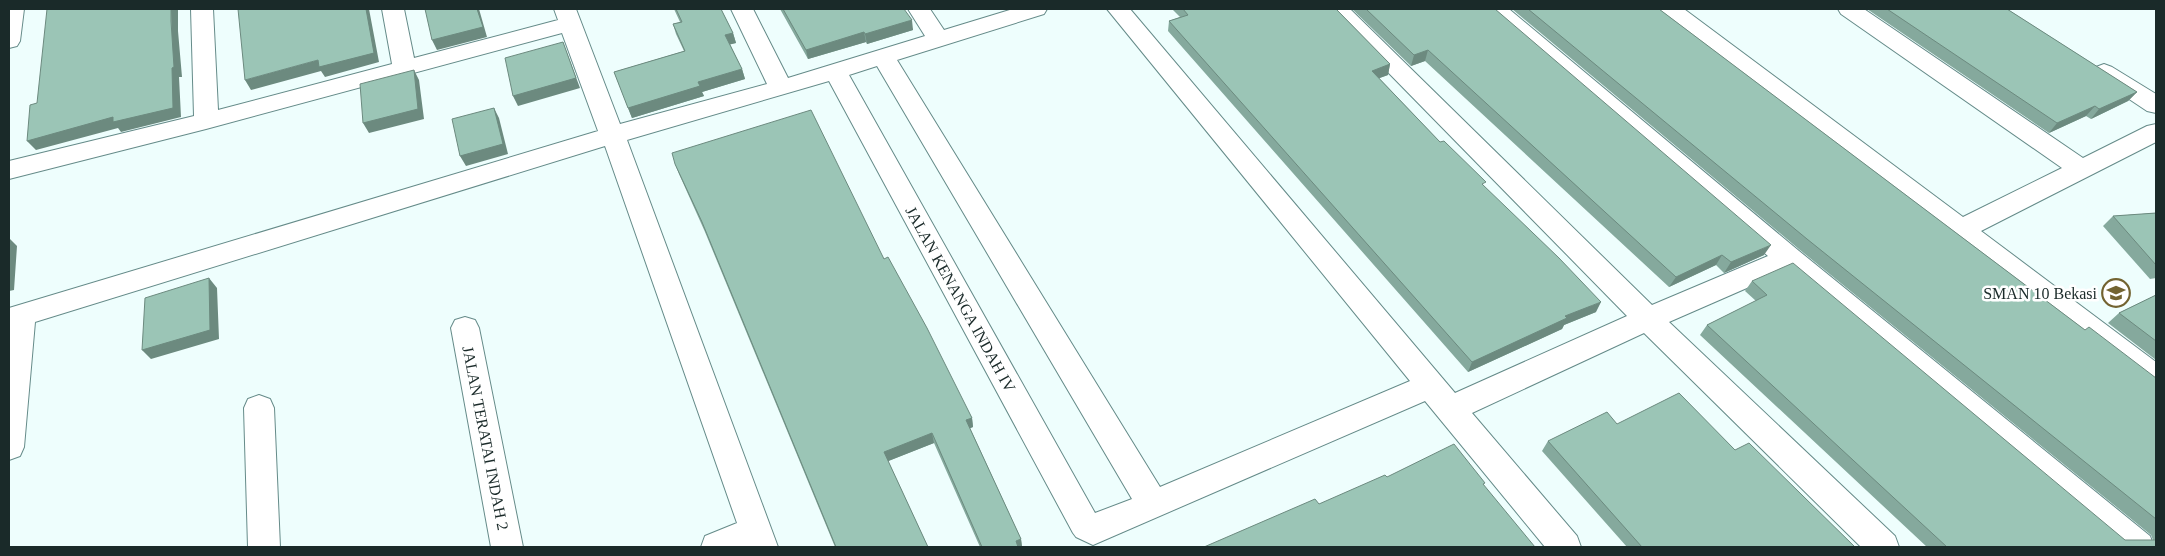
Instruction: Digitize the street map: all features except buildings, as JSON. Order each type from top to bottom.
[{"type":"street","points":[[9,41],[13,9]]},
{"type":"street","points":[[202,9],[206,121]]},
{"type":"street","points":[[393,9],[404,68]]},
{"type":"street","points":[[742,9],[781,88]]},
{"type":"street","points":[[919,9],[938,38]]},
{"type":"street","points":[[9,447],[15,317],[613,135],[781,88],[1036,9]]},
{"type":"street","points":[[1118,9],[1565,547]]},
{"type":"street","points":[[1337,9],[1648,319],[1883,547]]},
{"type":"street","points":[[1496,9],[1789,258],[2138,547]]},
{"type":"street","points":[[1670,9],[2156,378]]},
{"type":"street","points":[[1850,9],[2083,170]]},
{"type":"street","points":[[9,170],[206,121],[404,68],[567,16],[613,135],[759,539],[718,547]]},
{"type":"street","points":[[883,56],[1153,505],[1431,385]]},
{"type":"street","points":[[2084,59],[2156,105]]},
{"type":"street","name":"JALAN KENANGA INDAH IV","points":[[835,70],[1087,527],[1093,530],[1153,505]]},
{"type":"street","points":[[1960,230],[2156,132]]},
{"type":"street","points":[[1450,409],[1648,319],[1789,258]]},
{"type":"street","name":"JALAN TERATAI INDAH 2","points":[[465,328],[507,547]]},
{"type":"street","points":[[259,408],[264,547]]},
{"type":"place","name":"SMAN 10 Bekasi","points":[[2116,293]]}]
